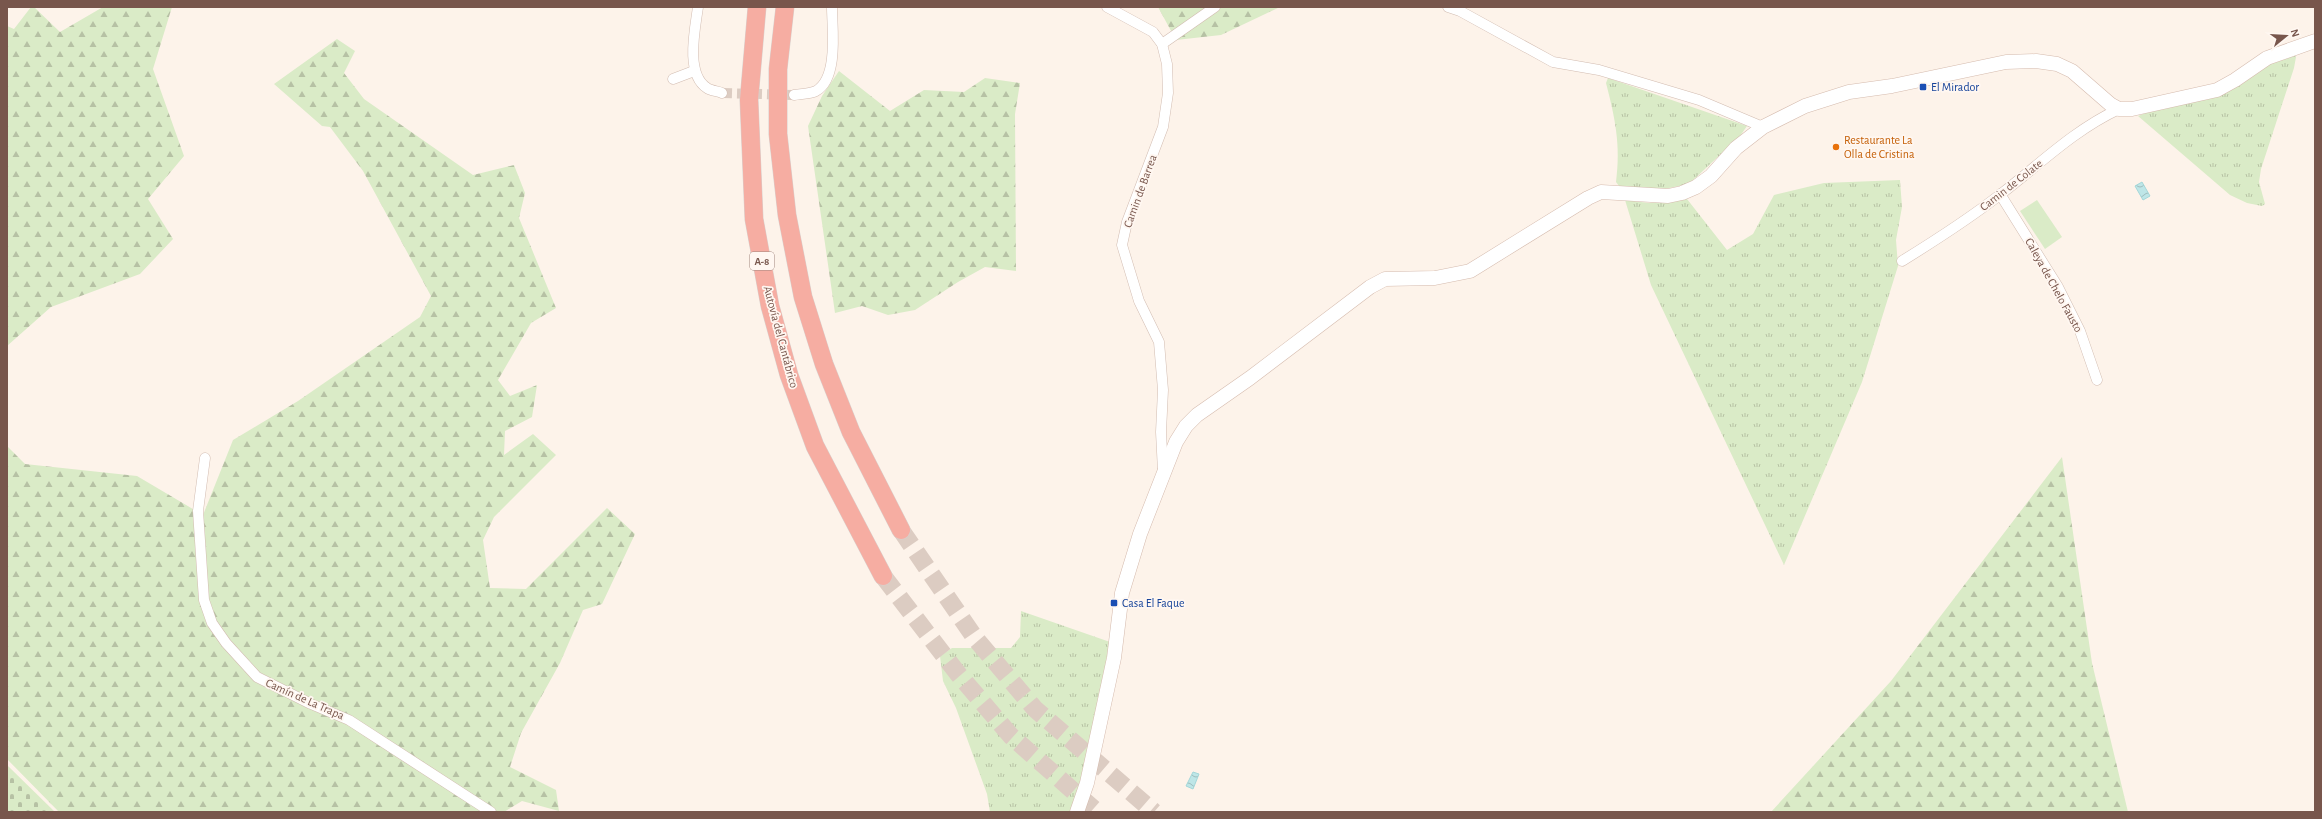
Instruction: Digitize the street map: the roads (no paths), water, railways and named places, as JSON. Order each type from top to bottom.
[{"type":"highway","name":"Autovía del Cantábrico","points":[[757,7],[749,100],[754,219],[770,306],[789,375],[815,446],[883,576]]},
{"type":"highway","points":[[785,7],[778,69],[778,134],[787,215],[803,297],[824,364],[852,432],[902,530]]},
{"type":"street","points":[[698,7],[694,41],[694,71],[707,88],[722,92]]},
{"type":"street","points":[[794,95],[816,90],[827,78],[833,51],[832,7]]},
{"type":"street","name":"Camin de Barrea","points":[[1107,7],[1153,32],[1162,44],[1167,64],[1168,93],[1163,128],[1127,222],[1122,245],[1138,300],[1160,342],[1163,390],[1161,432],[1163,471]]},
{"type":"street","points":[[1162,44],[1215,7]]},
{"type":"street","points":[[1448,7],[1467,15],[1553,62],[1598,70],[1692,98],[1763,127]]},
{"type":"street","points":[[1077,812],[1087,783],[1112,665],[1122,593],[1140,534],[1163,471],[1176,442],[1186,426],[1196,415],[1250,378],[1370,287],[1385,279],[1434,278],[1470,271],[1601,192],[1668,196],[1682,193],[1696,187],[1711,176],[1736,148],[1763,127],[1805,106],[1849,92],[1892,86],[2006,62],[2036,61],[2057,64],[2072,71],[2110,104],[2119,109],[2132,109],[2217,90],[2235,80],[2267,58],[2315,42]]},
{"type":"street","points":[[673,79],[694,71]]},
{"type":"street","name":"Camin de Colate","points":[[1902,260],[1928,245],[2000,194],[2069,139],[2101,117],[2119,109]]},
{"type":"street","name":"Caleya de Chelo Fausto","points":[[2000,194],[2058,287],[2080,330],[2097,380]]},
{"type":"street","name":"Camín de La Trapa","points":[[205,458],[198,511],[204,600],[212,623],[226,643],[257,677],[311,704],[349,720],[491,812]]},
{"type":"water","points":[[2142,182],[2150,196],[2143,200],[2135,186]]},
{"type":"water","points":[[1193,772],[1199,774],[1193,789],[1186,786]]},
{"type":"tunnel","points":[[722,93],[794,95]]},
{"type":"tunnel","points":[[901,530],[975,638],[1035,709],[1154,812]]},
{"type":"tunnel","points":[[883,576],[959,675],[1011,736],[1097,812]]},
{"type":"place","name":"El Mirador","points":[[1923,87]]},
{"type":"place","name":"Restaurante La Olla de Cristina","points":[[1836,147]]},
{"type":"place","name":"Casa El Faque","points":[[1114,603]]}]
